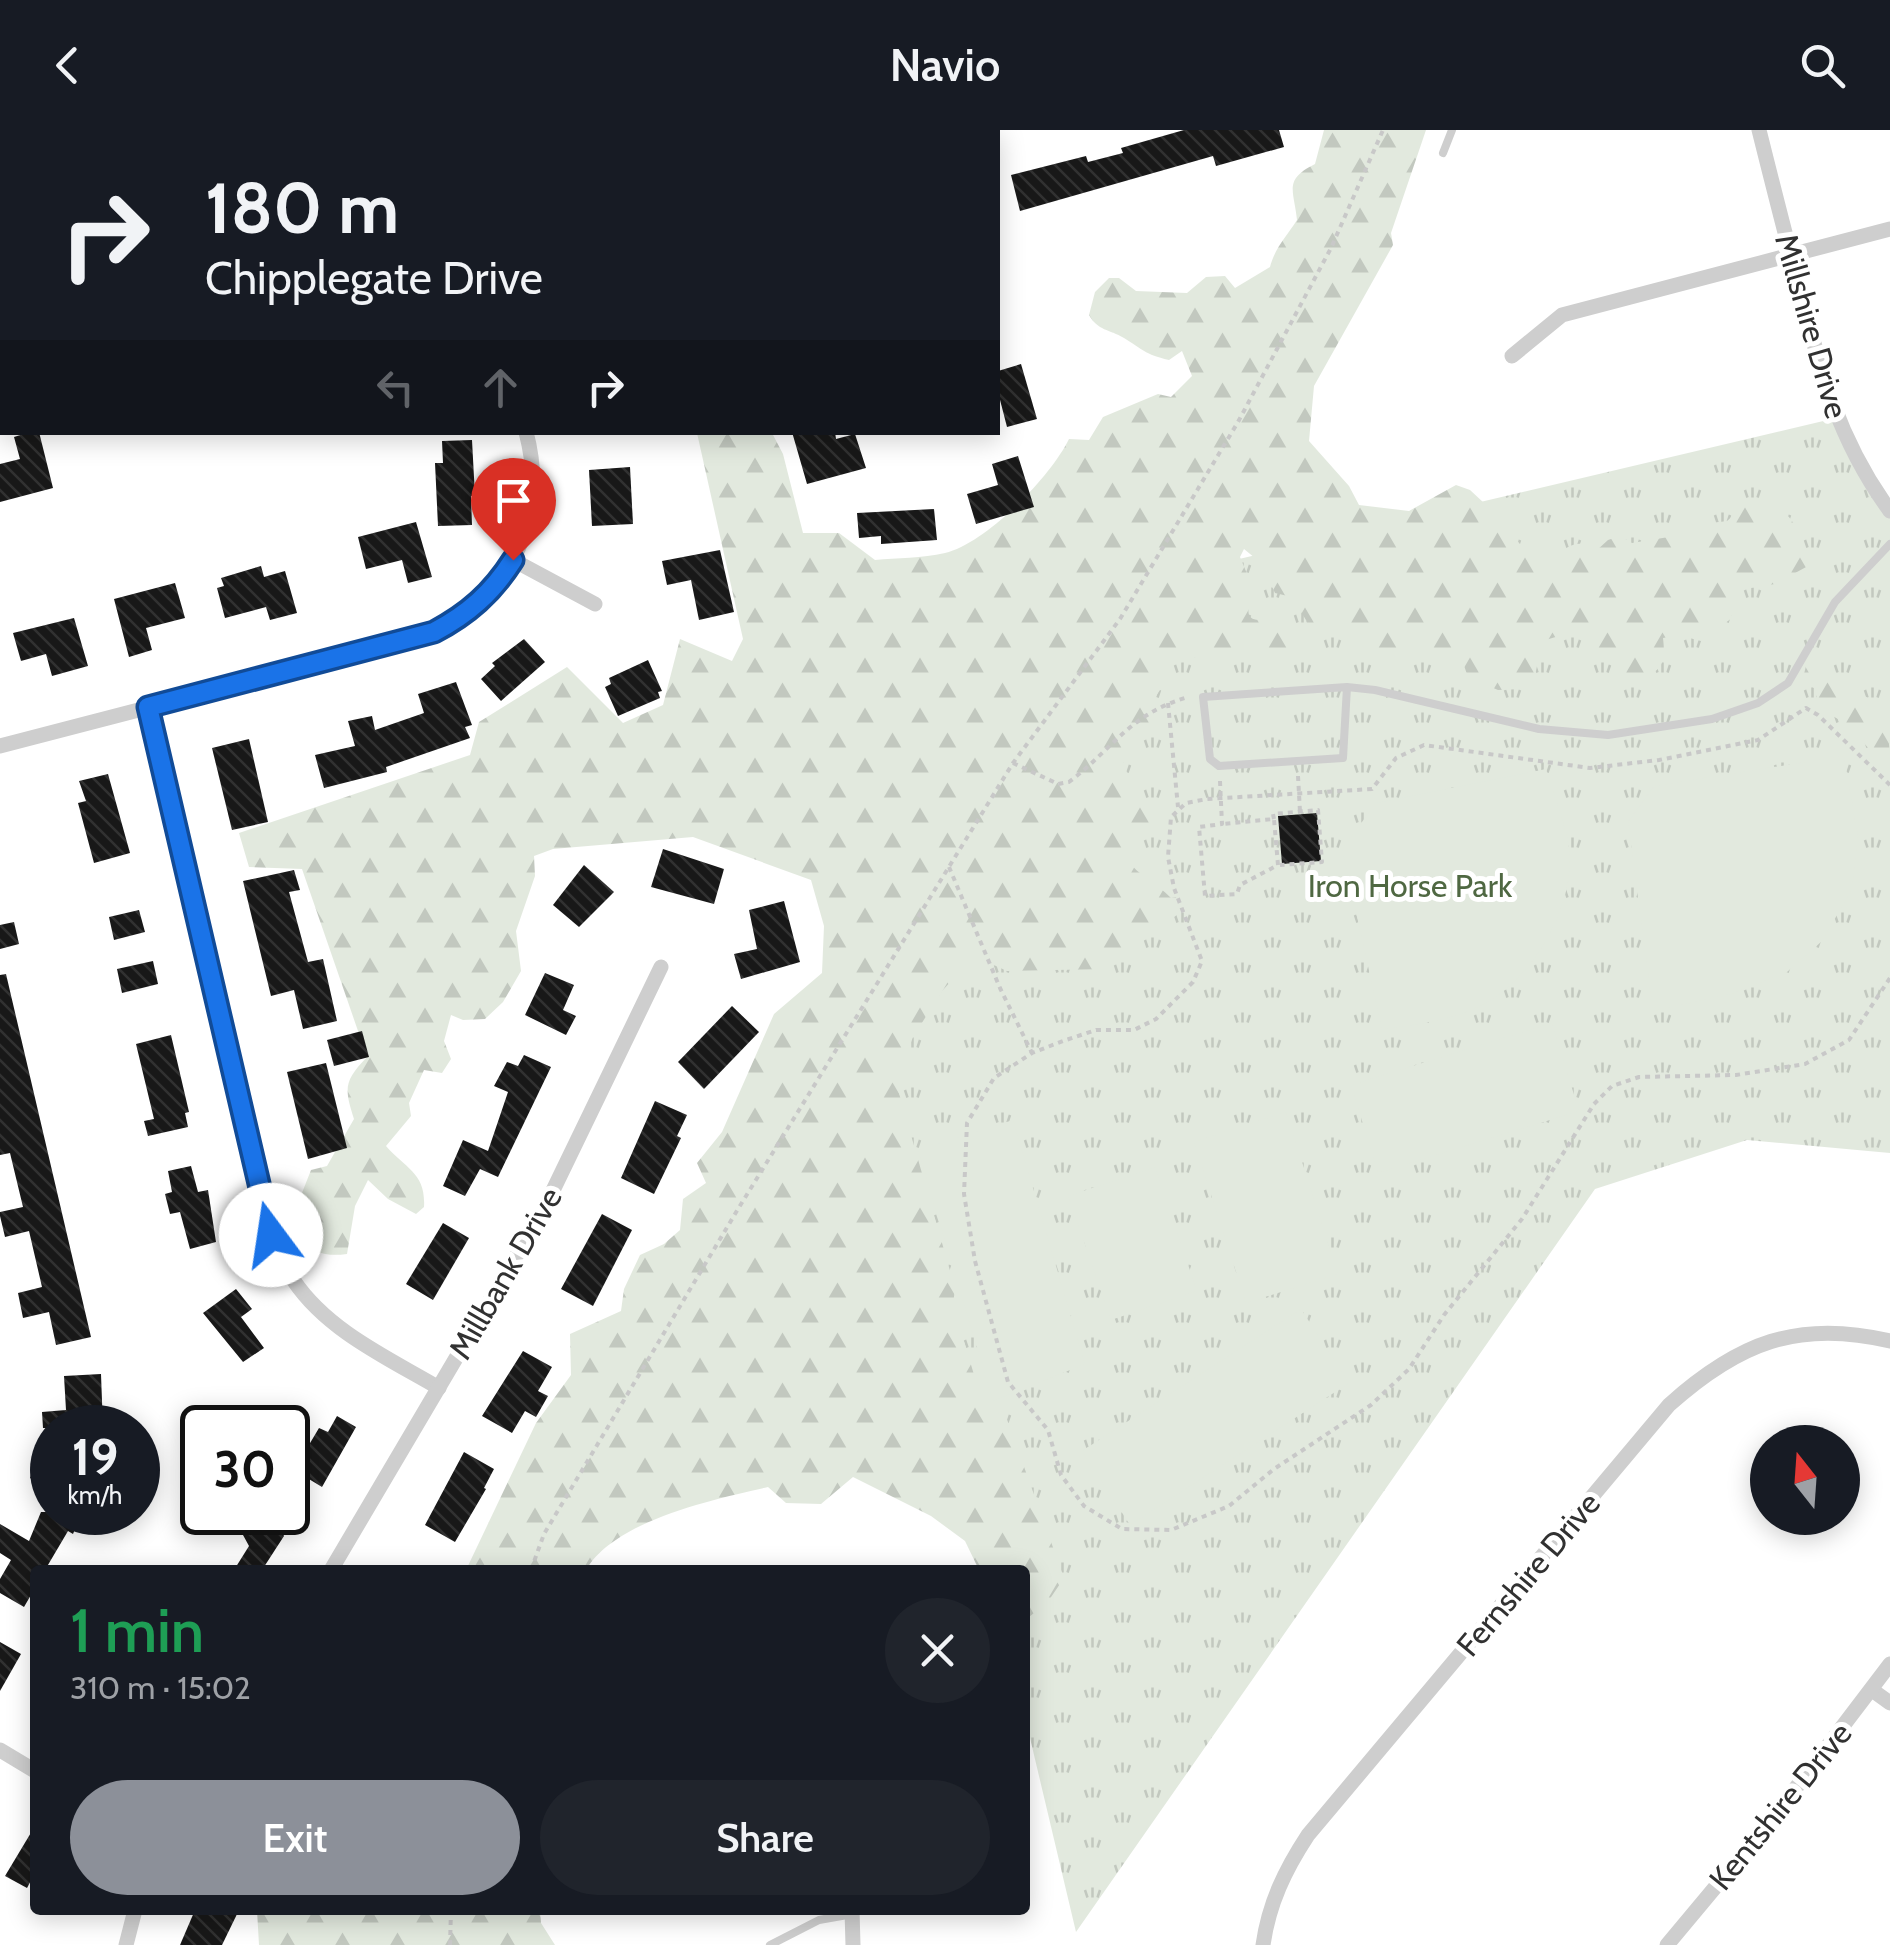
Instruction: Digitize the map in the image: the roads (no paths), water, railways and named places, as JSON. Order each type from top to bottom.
[{"type":"street","name":"Millshire Drive","points":[[1759,130],[1836,418],[1867,480],[1890,511]]},
{"type":"street","points":[[1512,356],[1562,316],[1890,229]]},
{"type":"street","points":[[0,746],[434,632],[457,620],[485,598],[513,560],[530,514],[534,480],[526,435]]},
{"type":"street","points":[[513,560],[595,604]]},
{"type":"street","points":[[148,707],[248,1146],[281,1259],[319,1312],[348,1334],[439,1388]]},
{"type":"street","name":"Millbank Drive","points":[[334,1565],[544,1210],[661,967]]},
{"type":"street","name":"Fernshire Drive","points":[[1263,1945],[1276,1890],[1308,1835],[1670,1406],[1719,1364],[1772,1340],[1830,1332],[1890,1341]]},
{"type":"street","name":"Kentshire Drive","points":[[1667,1945],[1772,1818],[1890,1664]]},
{"type":"street","points":[[1872,1690],[1890,1702]]},
{"type":"street","points":[[0,1750],[30,1767]]},
{"type":"street","points":[[126,1945],[133,1915]]},
{"type":"street","points":[[853,1915],[853,1945]]},
{"type":"lane","points":[[1444,153],[1452,130]]},
{"type":"lane","points":[[1347,687],[1343,758],[1220,766],[1210,759],[1203,697],[1347,687],[1556,731],[1608,735],[1712,719],[1758,703],[1788,683],[1835,602],[1890,544]]},
{"type":"lane","points":[[770,1945],[819,1920],[840,1915]]},
{"type":"park label","name":"Iron Horse Park","points":[[1410,885]]}]
